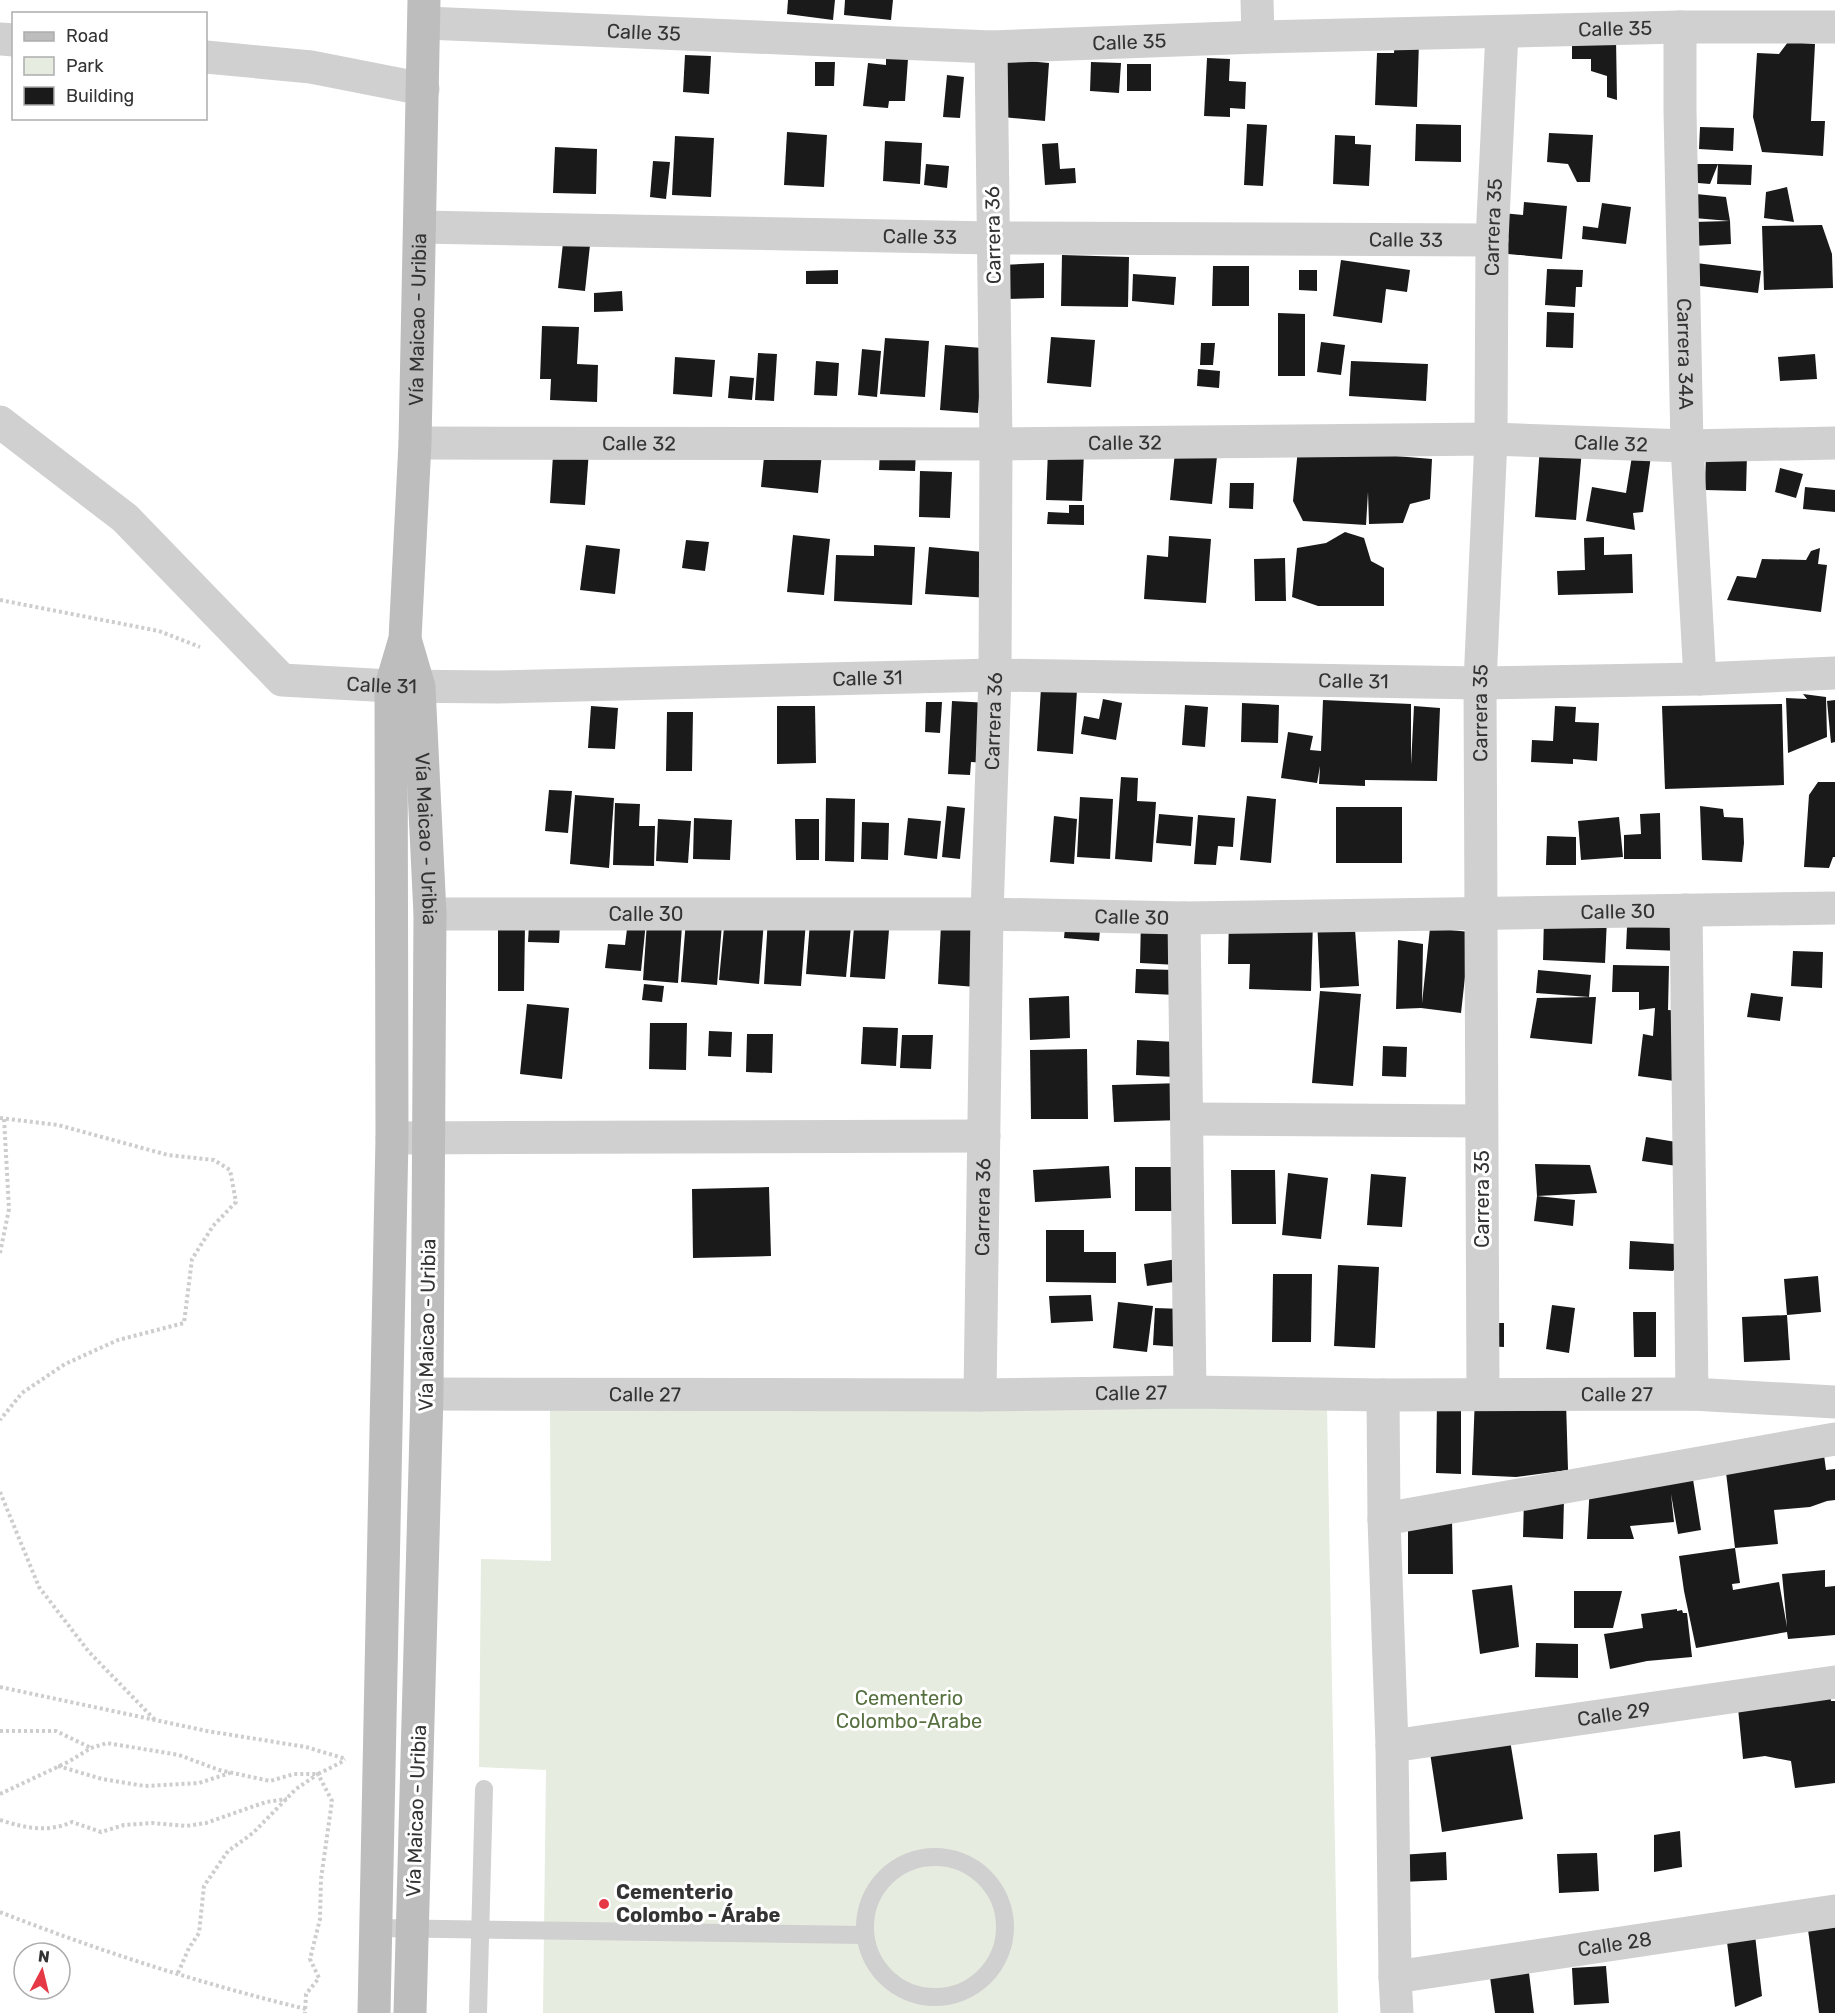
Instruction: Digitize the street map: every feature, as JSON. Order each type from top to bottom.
[{"type":"street","points":[[1257,0],[1258,37]]},
{"type":"street","name":"Calle 35","points":[[425,11],[992,47],[1258,37],[1680,27],[1835,27]]},
{"type":"street","name":"Vía Maicao - Uribia","points":[[374,2013],[392,1138],[405,639],[415,443],[425,11]]},
{"type":"street","name":"Carrera 34A","points":[[1680,27],[1687,446],[1700,679]]},
{"type":"street","name":"Carrera 35","points":[[1483,1394],[1480,683],[1491,438],[1492,240],[1502,32]]},
{"type":"street","name":"Carrera 36","points":[[980,1395],[987,915],[995,675],[996,444],[992,238],[992,47]]},
{"type":"street","points":[[207,57],[311,67],[423,88]]},
{"type":"street","name":"Calle 33","points":[[420,227],[992,238],[1492,240]]},
{"type":"street","name":"Calle 31","points":[[0,422],[125,518],[282,680],[405,687],[497,687],[995,675],[1480,683],[1700,679],[1835,673]]},
{"type":"street","name":"Calle 32","points":[[415,443],[996,444],[1491,438],[1687,446],[1835,443]]},
{"type":"street","name":"Vía Maicao - Uribia","points":[[405,687],[430,914],[427,1394],[410,2013]]},
{"type":"street","name":"Calle 30","points":[[430,914],[987,915],[1184,918],[1835,908]]},
{"type":"street","points":[[1686,910],[1692,1394]]},
{"type":"street","points":[[1184,918],[1190,1392]]},
{"type":"street","points":[[1187,1119],[1481,1121]]},
{"type":"street","points":[[392,1138],[984,1136]]},
{"type":"street","name":"Calle 27","points":[[427,1394],[980,1395],[1190,1392],[1383,1395],[1692,1394],[1835,1401]]},
{"type":"street","points":[[1383,1395],[1384,1519],[1392,1746],[1397,2013]]},
{"type":"street","points":[[1384,1519],[1835,1439]]},
{"type":"street","name":"Calle 29","points":[[1392,1746],[1835,1682]]},
{"type":"street","name":"Calle 28","points":[[1395,1977],[1835,1911]]},
{"type":"lane","points":[[478,2013],[484,1789]]},
{"type":"lane","points":[[951,1857],[981,1873],[1001,1900],[1005,1934],[994,1966],[969,1988],[936,2005],[900,1989],[873,1962],[864,1935],[868,1902],[887,1874],[917,1858],[951,1857]]},
{"type":"lane","points":[[376,1928],[864,1935]]},
{"type":"path","points":[[0,600],[159,631],[211,651]]},
{"type":"path","points":[[0,1253],[9,1209],[2,1118],[58,1125],[168,1155],[214,1160],[230,1170],[236,1202],[213,1226],[192,1259],[184,1323],[118,1340],[65,1364],[22,1393],[0,1420]]},
{"type":"path","points":[[0,1492],[39,1587],[89,1652],[156,1720]]},
{"type":"path","points":[[0,1687],[207,1731],[306,1747],[345,1759],[380,1766]]},
{"type":"path","points":[[0,1731],[56,1731],[91,1748]]},
{"type":"path","points":[[0,1794],[91,1748],[107,1743],[179,1755],[219,1770],[270,1781],[294,1774],[318,1774]]},
{"type":"path","points":[[178,1973],[198,1933],[204,1886],[228,1851],[254,1833],[296,1789],[345,1759]]},
{"type":"path","points":[[58,1766],[102,1779],[145,1786],[199,1783],[231,1773]]},
{"type":"path","points":[[0,1912],[72,1940],[305,2011],[306,1994],[319,1978],[310,1959],[321,1919],[321,1879],[332,1801],[318,1774]]},
{"type":"path","points":[[0,1820],[29,1828],[59,1828],[72,1822],[101,1832],[124,1825],[186,1826],[206,1823],[266,1802],[287,1798]]},
{"type":"green space","name":"Cementerio Colombo-Arabe","points":[[550,1406],[1327,1407],[1338,2013],[543,2013],[546,1770],[479,1767],[481,1559],[551,1561]]},
{"type":"building","points":[[788,0],[835,0],[833,20],[787,14]]},
{"type":"building","points":[[845,0],[893,0],[891,20],[844,15]]},
{"type":"building","points":[[1572,35],[1616,38],[1617,100],[1607,97],[1607,76],[1591,71],[1591,59],[1572,59]]},
{"type":"building","points":[[1395,40],[1419,41],[1417,107],[1375,105],[1377,53],[1394,53]]},
{"type":"building","points":[[1788,42],[1815,44],[1811,121],[1825,121],[1823,156],[1762,152],[1753,117],[1757,53],[1779,54]]},
{"type":"building","points":[[685,55],[711,56],[709,94],[683,92]]},
{"type":"building","points":[[886,58],[908,59],[905,101],[889,101],[888,108],[863,106],[868,63],[886,65]]},
{"type":"building","points":[[1207,58],[1230,59],[1229,81],[1246,82],[1245,109],[1230,108],[1230,117],[1204,116]]},
{"type":"building","points":[[1006,59],[1049,63],[1045,121],[1002,117]]},
{"type":"building","points":[[815,62],[835,62],[834,86],[815,86]]},
{"type":"building","points":[[1091,62],[1121,63],[1119,93],[1090,91]]},
{"type":"building","points":[[1127,64],[1151,64],[1151,91],[1127,91]]},
{"type":"building","points":[[947,75],[964,77],[960,118],[943,117]]},
{"type":"building","points":[[1247,124],[1267,125],[1263,186],[1244,185]]},
{"type":"building","points":[[1416,124],[1461,125],[1461,162],[1415,161]]},
{"type":"building","points":[[1700,127],[1734,128],[1733,151],[1699,149]]},
{"type":"building","points":[[787,132],[827,135],[824,187],[784,185]]},
{"type":"building","points":[[1549,133],[1593,135],[1590,182],[1577,182],[1568,164],[1547,162]]},
{"type":"building","points":[[1335,135],[1355,136],[1355,144],[1371,145],[1369,186],[1333,184]]},
{"type":"building","points":[[675,136],[714,138],[711,197],[672,195]]},
{"type":"building","points":[[885,141],[922,143],[920,184],[883,181]]},
{"type":"building","points":[[1058,143],[1060,169],[1075,168],[1076,183],[1045,185],[1042,144]]},
{"type":"building","points":[[555,147],[597,149],[596,194],[553,193]]},
{"type":"building","points":[[653,161],[670,162],[666,199],[650,197]]},
{"type":"building","points":[[926,164],[949,166],[947,188],[924,185]]},
{"type":"building","points":[[1686,164],[1718,164],[1710,184],[1686,182]]},
{"type":"building","points":[[1718,164],[1752,165],[1751,185],[1717,184]]},
{"type":"building","points":[[1787,187],[1794,222],[1764,218],[1766,192]]},
{"type":"building","points":[[1696,194],[1726,197],[1730,221],[1694,218]]},
{"type":"building","points":[[1524,202],[1567,206],[1562,259],[1498,253],[1502,213],[1523,215]]},
{"type":"building","points":[[1602,203],[1631,207],[1626,244],[1582,239],[1583,226],[1598,228]]},
{"type":"building","points":[[1730,221],[1731,244],[1693,246],[1693,222]]},
{"type":"building","points":[[1822,225],[1832,254],[1833,288],[1764,290],[1762,226]]},
{"type":"building","points":[[563,243],[590,245],[585,291],[558,288]]},
{"type":"building","points":[[1062,255],[1129,257],[1128,307],[1061,306]]},
{"type":"building","points":[[1341,260],[1410,270],[1407,292],[1386,289],[1382,323],[1333,316]]},
{"type":"building","points":[[1044,263],[1044,298],[1003,299],[1001,265]]},
{"type":"building","points":[[1696,263],[1761,271],[1758,293],[1692,285]]},
{"type":"building","points":[[1213,266],[1249,266],[1249,306],[1212,306]]},
{"type":"building","points":[[1547,269],[1583,270],[1582,287],[1576,287],[1575,307],[1545,305]]},
{"type":"building","points":[[838,270],[838,284],[806,284],[806,271]]},
{"type":"building","points":[[1299,270],[1317,270],[1317,291],[1299,290]]},
{"type":"building","points":[[1133,274],[1176,277],[1174,305],[1132,301]]},
{"type":"building","points":[[622,291],[623,311],[594,312],[594,293]]},
{"type":"building","points":[[1547,312],[1574,313],[1573,348],[1546,347]]},
{"type":"building","points":[[1278,313],[1305,314],[1305,376],[1278,376]]},
{"type":"building","points":[[542,326],[579,327],[577,364],[598,365],[597,402],[550,400],[551,379],[540,379]]},
{"type":"building","points":[[1051,337],[1095,340],[1091,387],[1047,383]]},
{"type":"building","points":[[885,338],[929,341],[925,397],[880,394]]},
{"type":"building","points":[[1321,342],[1345,345],[1341,375],[1317,372]]},
{"type":"building","points":[[1201,343],[1215,343],[1213,365],[1200,365]]},
{"type":"building","points":[[945,345],[982,348],[978,413],[940,410]]},
{"type":"building","points":[[862,349],[881,351],[877,397],[858,395]]},
{"type":"building","points":[[758,353],[777,354],[774,401],[755,400]]},
{"type":"building","points":[[1815,354],[1817,379],[1780,381],[1778,357]]},
{"type":"building","points":[[675,357],[715,360],[712,397],[673,394]]},
{"type":"building","points":[[816,361],[839,363],[837,396],[814,395]]},
{"type":"building","points":[[1351,361],[1428,364],[1426,401],[1349,396]]},
{"type":"building","points":[[1198,369],[1220,371],[1219,388],[1197,386]]},
{"type":"building","points":[[730,376],[754,378],[752,400],[728,398]]},
{"type":"building","points":[[1540,446],[1582,449],[1576,520],[1535,517]]},
{"type":"building","points":[[765,447],[822,453],[818,493],[761,487]]},
{"type":"building","points":[[1218,447],[1212,504],[1170,500],[1175,452]]},
{"type":"building","points":[[1298,448],[1432,459],[1430,499],[1410,504],[1403,523],[1369,524],[1368,492],[1366,525],[1303,521],[1293,501]]},
{"type":"building","points":[[880,449],[916,451],[915,471],[879,470]]},
{"type":"building","points":[[1652,449],[1643,512],[1633,513],[1635,530],[1586,521],[1592,487],[1626,493],[1633,450]]},
{"type":"building","points":[[589,450],[585,505],[550,503],[553,455]]},
{"type":"building","points":[[1048,451],[1084,452],[1082,501],[1046,500]]},
{"type":"building","points":[[1706,453],[1747,454],[1746,491],[1705,490]]},
{"type":"building","points":[[1780,468],[1803,474],[1796,498],[1775,492]]},
{"type":"building","points":[[920,471],[952,472],[950,518],[919,517]]},
{"type":"building","points":[[1230,483],[1254,483],[1253,509],[1229,508]]},
{"type":"building","points":[[1805,487],[1835,490],[1835,512],[1803,509]]},
{"type":"building","points":[[1069,505],[1084,505],[1084,525],[1047,524],[1048,512],[1069,513]]},
{"type":"building","points":[[1345,532],[1364,538],[1371,561],[1384,568],[1384,606],[1318,606],[1292,597],[1297,548],[1326,543]]},
{"type":"building","points":[[793,535],[830,539],[824,595],[787,592]]},
{"type":"building","points":[[1169,536],[1211,539],[1206,603],[1144,599],[1147,555],[1168,557]]},
{"type":"building","points":[[1604,537],[1604,555],[1632,554],[1633,593],[1558,595],[1557,571],[1585,570],[1584,538]]},
{"type":"building","points":[[686,540],[709,542],[705,571],[682,568]]},
{"type":"building","points":[[586,545],[620,549],[615,594],[580,590]]},
{"type":"building","points":[[874,545],[915,547],[912,605],[834,601],[836,555],[874,556]]},
{"type":"building","points":[[929,547],[994,553],[990,598],[925,594]]},
{"type":"building","points":[[1820,548],[1818,564],[1827,565],[1821,612],[1727,600],[1737,576],[1756,578],[1762,559],[1806,560],[1811,551]]},
{"type":"building","points":[[1285,558],[1286,601],[1255,601],[1254,559]]},
{"type":"building","points":[[1041,688],[1077,690],[1073,754],[1037,751]]},
{"type":"building","points":[[1803,694],[1826,697],[1827,737],[1788,753],[1786,698],[1807,699]]},
{"type":"building","points":[[1103,699],[1122,703],[1116,740],[1081,734],[1084,716],[1099,719]]},
{"type":"building","points":[[1323,700],[1411,704],[1411,765],[1414,706],[1440,708],[1437,781],[1365,780],[1365,786],[1319,784],[1320,766],[1317,783],[1281,778],[1288,732],[1313,736],[1310,750],[1321,751]]},
{"type":"building","points":[[1835,700],[1835,742],[1831,743],[1827,701]]},
{"type":"building","points":[[952,701],[990,703],[987,763],[971,762],[970,775],[948,774]]},
{"type":"building","points":[[926,702],[942,702],[940,733],[925,732]]},
{"type":"building","points":[[1242,703],[1279,705],[1278,743],[1241,742]]},
{"type":"building","points":[[1782,704],[1784,785],[1665,789],[1662,706]]},
{"type":"building","points":[[1185,705],[1208,707],[1205,747],[1182,745]]},
{"type":"building","points":[[591,706],[618,708],[615,749],[588,748]]},
{"type":"building","points":[[777,706],[815,706],[816,763],[777,764]]},
{"type":"building","points":[[1555,706],[1576,707],[1575,722],[1599,723],[1597,761],[1573,759],[1573,764],[1531,762],[1532,740],[1553,741]]},
{"type":"building","points":[[667,712],[693,712],[692,771],[666,771]]},
{"type":"building","points":[[1121,777],[1138,778],[1137,801],[1156,802],[1152,862],[1115,859]]},
{"type":"building","points":[[1818,782],[1835,782],[1835,857],[1829,868],[1804,867],[1809,795]]},
{"type":"building","points":[[549,790],[572,791],[568,833],[545,831]]},
{"type":"building","points":[[575,795],[614,798],[609,868],[570,864]]},
{"type":"building","points":[[1247,796],[1276,799],[1271,863],[1240,860]]},
{"type":"building","points":[[1080,797],[1113,799],[1110,859],[1077,857]]},
{"type":"building","points":[[826,798],[855,799],[854,862],[825,861]]},
{"type":"building","points":[[615,803],[640,804],[639,826],[655,826],[654,866],[613,865]]},
{"type":"building","points":[[947,806],[965,808],[960,859],[942,857]]},
{"type":"building","points":[[1700,806],[1723,809],[1724,817],[1743,818],[1742,862],[1702,860]]},
{"type":"building","points":[[1336,807],[1402,807],[1402,863],[1336,863]]},
{"type":"building","points":[[1660,813],[1661,859],[1624,859],[1624,835],[1641,834],[1640,814]]},
{"type":"building","points":[[1159,814],[1193,817],[1191,846],[1156,843]]},
{"type":"building","points":[[1198,815],[1235,818],[1233,847],[1218,846],[1216,865],[1194,864]]},
{"type":"building","points":[[1054,816],[1077,819],[1074,864],[1050,862]]},
{"type":"building","points":[[1619,817],[1623,857],[1581,860],[1578,821]]},
{"type":"building","points":[[694,818],[732,820],[730,860],[693,859]]},
{"type":"building","points":[[908,818],[941,821],[937,859],[904,855]]},
{"type":"building","points":[[658,819],[691,821],[688,863],[656,861]]},
{"type":"building","points":[[795,819],[819,819],[819,860],[796,860]]},
{"type":"building","points":[[862,822],[889,823],[888,860],[861,859]]},
{"type":"building","points":[[1547,836],[1576,837],[1576,865],[1546,865]]},
{"type":"building","points":[[1354,915],[1359,986],[1320,988],[1317,917]]},
{"type":"building","points":[[1544,916],[1607,918],[1605,963],[1543,960]]},
{"type":"building","points":[[725,917],[764,921],[759,984],[719,980]]},
{"type":"building","points":[[1066,917],[1101,920],[1099,941],[1064,938]]},
{"type":"building","points":[[768,918],[806,921],[801,986],[764,984]]},
{"type":"building","points":[[1229,918],[1313,920],[1311,991],[1249,989],[1250,964],[1228,964]]},
{"type":"building","points":[[686,920],[722,924],[717,985],[681,982]]},
{"type":"building","points":[[1141,920],[1179,921],[1177,965],[1140,963]]},
{"type":"building","points":[[628,921],[646,922],[641,971],[605,968],[608,944],[625,945]]},
{"type":"building","points":[[647,922],[682,926],[678,983],[643,980]]},
{"type":"building","points":[[810,922],[851,926],[846,977],[806,974]]},
{"type":"building","points":[[498,924],[525,925],[524,991],[498,991]]},
{"type":"building","points":[[529,925],[560,926],[559,943],[528,942]]},
{"type":"building","points":[[941,925],[980,927],[976,987],[938,984]]},
{"type":"building","points":[[854,927],[889,930],[885,979],[850,977]]},
{"type":"building","points":[[1627,927],[1683,928],[1682,951],[1626,949]]},
{"type":"building","points":[[1430,928],[1470,932],[1461,1013],[1421,1008],[1396,1009],[1398,940],[1423,944],[1422,1003]]},
{"type":"building","points":[[1793,951],[1823,952],[1822,988],[1791,986]]},
{"type":"building","points":[[1613,965],[1669,966],[1668,1010],[1682,1011],[1674,1081],[1638,1076],[1643,1034],[1653,1036],[1655,1008],[1639,1010],[1639,992],[1612,992]]},
{"type":"building","points":[[1136,969],[1176,970],[1175,995],[1135,993]]},
{"type":"building","points":[[1538,970],[1591,975],[1589,997],[1536,993]]},
{"type":"building","points":[[644,984],[664,986],[662,1002],[642,1000]]},
{"type":"building","points":[[1320,991],[1361,994],[1353,1086],[1312,1083]]},
{"type":"building","points":[[1751,993],[1783,997],[1780,1021],[1747,1017]]},
{"type":"building","points":[[1069,996],[1070,1038],[1030,1040],[1029,998]]},
{"type":"building","points":[[1596,997],[1592,1044],[1530,1038],[1537,998]]},
{"type":"building","points":[[527,1004],[569,1008],[562,1079],[520,1074]]},
{"type":"building","points":[[650,1023],[687,1023],[686,1070],[649,1069]]},
{"type":"building","points":[[863,1027],[898,1028],[896,1066],[861,1064]]},
{"type":"building","points":[[709,1031],[732,1032],[731,1057],[708,1056]]},
{"type":"building","points":[[747,1034],[773,1034],[772,1073],[746,1072]]},
{"type":"building","points":[[902,1035],[933,1035],[931,1069],[900,1068]]},
{"type":"building","points":[[1137,1040],[1176,1042],[1175,1077],[1136,1075]]},
{"type":"building","points":[[1383,1046],[1407,1047],[1406,1077],[1382,1076]]},
{"type":"building","points":[[1087,1049],[1088,1119],[1031,1119],[1030,1050]]},
{"type":"building","points":[[1182,1083],[1183,1120],[1114,1122],[1112,1085]]},
{"type":"building","points":[[1646,1137],[1688,1144],[1684,1167],[1642,1161]]},
{"type":"building","points":[[1535,1164],[1590,1165],[1597,1193],[1537,1196]]},
{"type":"building","points":[[1109,1166],[1111,1198],[1035,1202],[1033,1170]]},
{"type":"building","points":[[1135,1167],[1185,1167],[1185,1211],[1135,1211]]},
{"type":"building","points":[[1231,1170],[1275,1170],[1276,1224],[1232,1224]]},
{"type":"building","points":[[1288,1173],[1328,1178],[1321,1239],[1282,1235]]},
{"type":"building","points":[[1371,1174],[1406,1177],[1402,1227],[1367,1225]]},
{"type":"building","points":[[769,1187],[771,1256],[693,1258],[692,1189]]},
{"type":"building","points":[[1537,1196],[1575,1200],[1573,1226],[1534,1221]]},
{"type":"building","points":[[1046,1230],[1084,1230],[1084,1252],[1116,1252],[1116,1283],[1046,1282]]},
{"type":"building","points":[[1630,1241],[1690,1245],[1673,1271],[1629,1269]]},
{"type":"building","points":[[1184,1258],[1187,1280],[1147,1286],[1144,1264]]},
{"type":"building","points":[[1338,1265],[1379,1267],[1375,1348],[1334,1346]]},
{"type":"building","points":[[1273,1274],[1312,1274],[1311,1342],[1272,1342]]},
{"type":"building","points":[[1818,1276],[1821,1312],[1787,1315],[1784,1279]]},
{"type":"building","points":[[1091,1295],[1093,1321],[1051,1323],[1049,1296]]},
{"type":"building","points":[[1118,1302],[1153,1306],[1147,1352],[1113,1348]]},
{"type":"building","points":[[1552,1305],[1575,1308],[1569,1353],[1546,1349]]},
{"type":"building","points":[[1155,1308],[1183,1309],[1181,1347],[1153,1345]]},
{"type":"building","points":[[1633,1312],[1656,1312],[1656,1357],[1634,1357]]},
{"type":"building","points":[[1787,1315],[1790,1360],[1744,1362],[1742,1317]]},
{"type":"building","points":[[1484,1323],[1504,1323],[1504,1347],[1484,1346]]},
{"type":"building","points":[[1475,1396],[1566,1401],[1568,1470],[1516,1477],[1472,1475]]},
{"type":"building","points":[[1437,1398],[1461,1398],[1461,1474],[1436,1473]]},
{"type":"building","points":[[1824,1455],[1826,1470],[1835,1469],[1835,1500],[1810,1507],[1774,1510],[1778,1544],[1735,1548],[1725,1464]]},
{"type":"building","points":[[1692,1473],[1701,1530],[1678,1534],[1671,1494],[1674,1522],[1630,1526],[1634,1539],[1587,1539],[1590,1483]]},
{"type":"building","points":[[1524,1499],[1564,1499],[1563,1539],[1523,1537]]},
{"type":"building","points":[[1408,1519],[1452,1519],[1453,1574],[1408,1574]]},
{"type":"building","points":[[1735,1548],[1740,1583],[1732,1584],[1733,1590],[1779,1582],[1787,1627],[1782,1574],[1825,1570],[1825,1587],[1835,1586],[1835,1635],[1788,1639],[1787,1632],[1696,1648],[1679,1556]]},
{"type":"building","points":[[1512,1585],[1519,1647],[1480,1654],[1472,1590]]},
{"type":"building","points":[[1574,1591],[1622,1591],[1613,1628],[1574,1628]]},
{"type":"building","points":[[1677,1609],[1677,1611],[1682,1610],[1683,1613],[1687,1613],[1692,1657],[1647,1661],[1610,1669],[1604,1634],[1643,1628],[1641,1614]]},
{"type":"building","points":[[1536,1643],[1578,1644],[1578,1678],[1535,1677]]},
{"type":"building","points":[[1829,1687],[1831,1701],[1835,1701],[1835,1783],[1795,1788],[1791,1761],[1765,1756],[1743,1759],[1738,1708]]},
{"type":"building","points":[[1509,1734],[1523,1819],[1442,1832],[1429,1746]]},
{"type":"building","points":[[1680,1831],[1682,1867],[1654,1872],[1654,1835]]},
{"type":"building","points":[[1446,1852],[1447,1880],[1401,1882],[1400,1855]]},
{"type":"building","points":[[1597,1853],[1599,1891],[1559,1893],[1557,1854]]},
{"type":"building","points":[[1807,1922],[1835,1922],[1835,2013],[1819,2013]]},
{"type":"building","points":[[1755,1935],[1762,1996],[1735,2007],[1727,1942]]},
{"type":"building","points":[[1528,1965],[1534,2013],[1495,2013],[1489,1970]]},
{"type":"building","points":[[1606,1966],[1609,2003],[1574,2005],[1572,1968]]},
{"type":"place","name":"Cementerio Colombo - Árabe","points":[[604,1904]]}]
